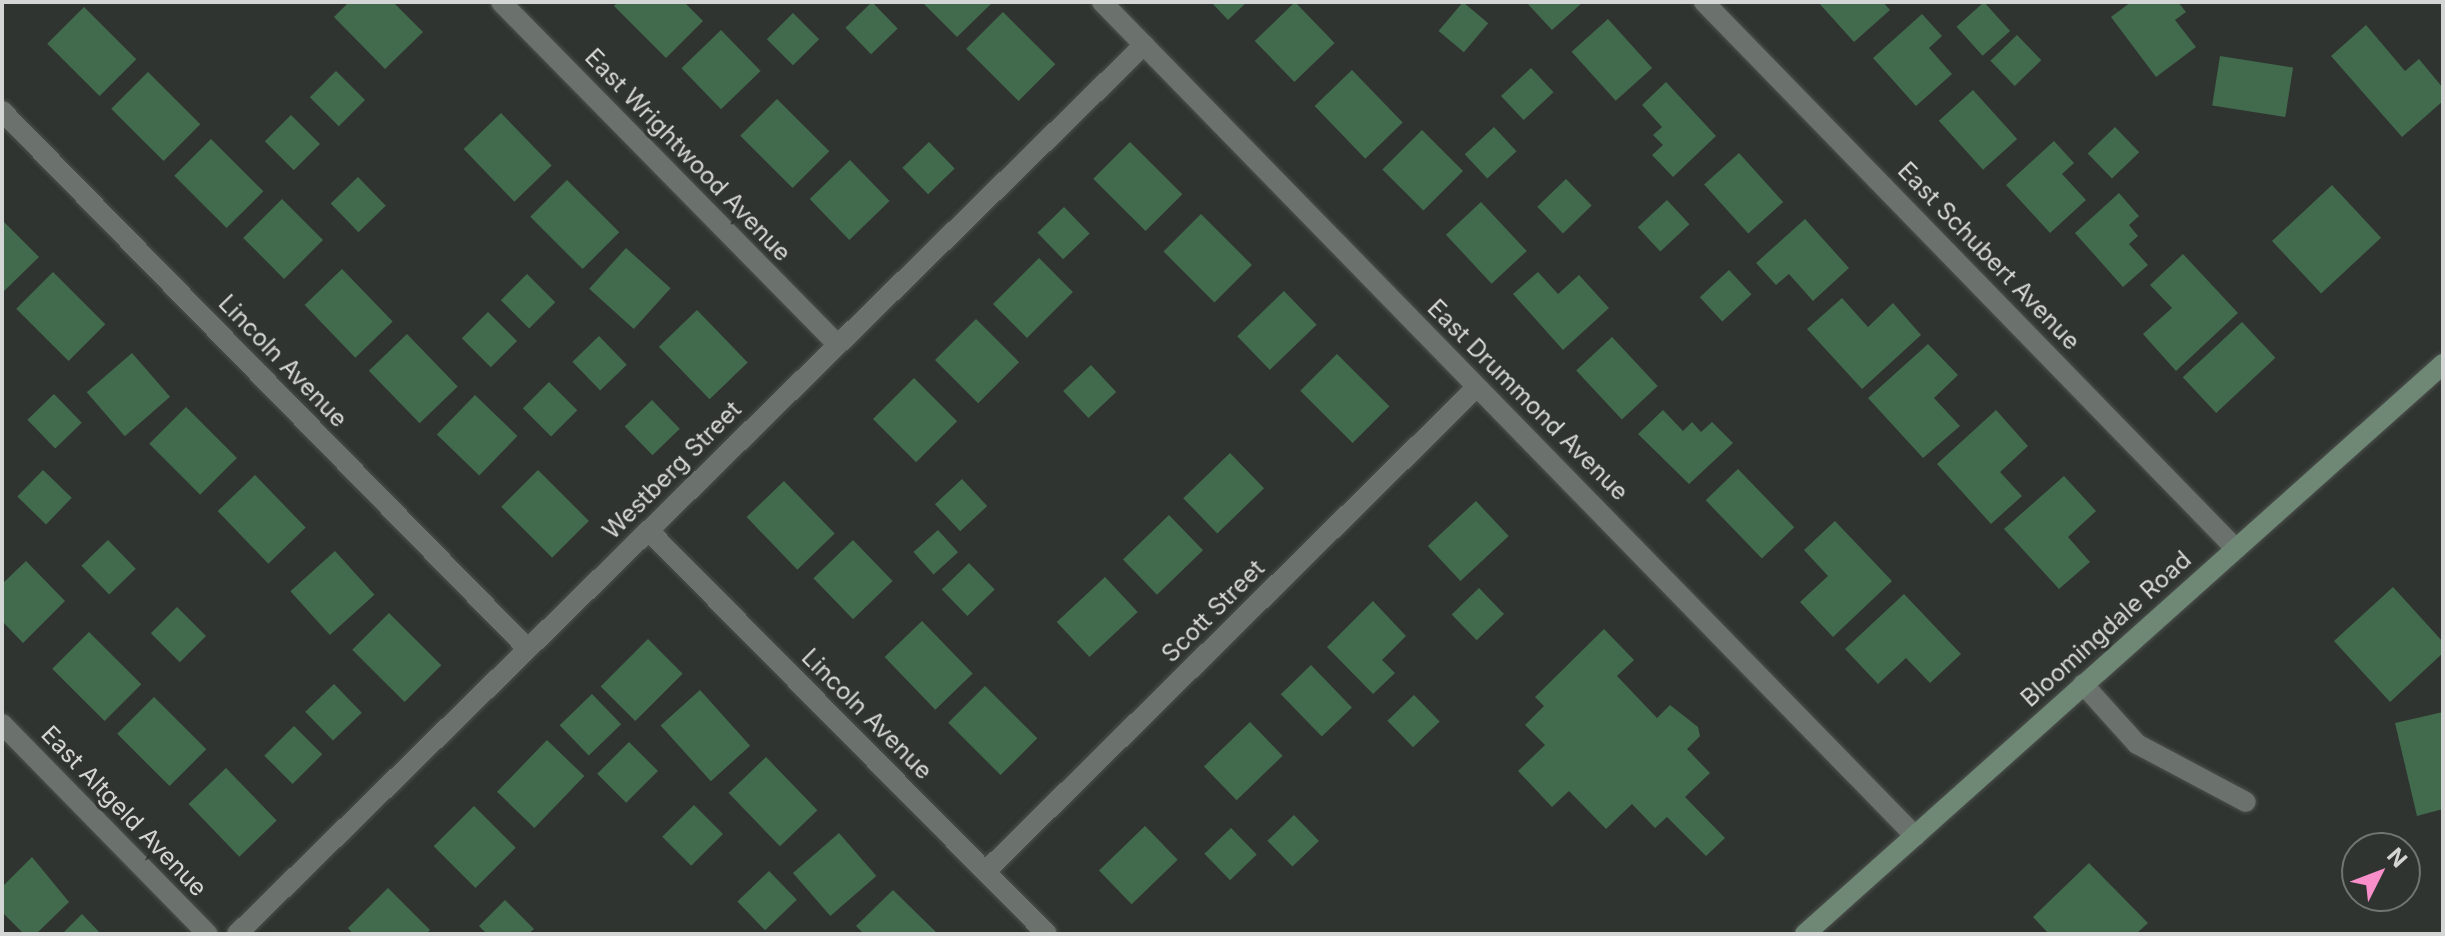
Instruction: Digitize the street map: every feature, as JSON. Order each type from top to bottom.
[{"type":"main road","name":"Bloomingdale Road","points":[[1805,934],[2443,364]]},
{"type":"street","name":"East Wrightwood Avenue","points":[[501,2],[837,344]]},
{"type":"street","name":"East Drummond Avenue","points":[[1102,2],[1915,836]]},
{"type":"street","name":"East Schubert Avenue","points":[[1704,2],[2236,549]]},
{"type":"street","name":"Westberg Street","points":[[237,934],[526,647],[649,531],[1144,45]]},
{"type":"street","name":"Lincoln Avenue","points":[[2,111],[526,647]]},
{"type":"street","name":"Scott Street","points":[[986,871],[1477,387]]},
{"type":"street","name":"Lincoln Avenue","points":[[649,531],[1047,934]]},
{"type":"street","points":[[2083,684],[2137,744],[2246,802]]},
{"type":"street","name":"East Altgeld Avenue","points":[[2,724],[208,934]]},
{"type":"building","points":[[349,2],[393,2],[423,32],[385,69],[334,17]]},
{"type":"building","points":[[618,2],[684,2],[703,21],[666,58],[614,6]]},
{"type":"building","points":[[872,2],[898,29],[871,54],[845,28]]},
{"type":"building","points":[[922,2],[993,2],[957,37]]},
{"type":"building","points":[[1211,2],[1247,2],[1228,20]]},
{"type":"building","points":[[1295,2],[1335,43],[1294,82],[1255,41]]},
{"type":"building","points":[[1463,2],[1488,23],[1464,52],[1439,31]]},
{"type":"building","points":[[1526,2],[1583,2],[1552,30]]},
{"type":"building","points":[[1818,2],[1883,2],[1890,10],[1854,42]]},
{"type":"building","points":[[1984,2],[2010,31],[1983,56],[1957,27]]},
{"type":"building","points":[[2131,2],[2178,2],[2186,12],[2175,20],[2196,47],[2156,77],[2111,17]]},
{"type":"building","points":[[84,7],[136,59],[100,96],[47,44]]},
{"type":"building","points":[[1003,12],[1055,64],[1019,101],[966,49]]},
{"type":"building","points":[[793,13],[819,39],[793,65],[767,39]]},
{"type":"building","points":[[1922,14],[1942,36],[1929,48],[1952,74],[1916,106],[1873,58]]},
{"type":"building","points":[[1608,19],[1652,68],[1616,101],[1572,52]]},
{"type":"building","points":[[2366,25],[2405,71],[2419,59],[2443,88],[2443,101],[2402,137],[2331,56]]},
{"type":"building","points":[[721,30],[761,71],[721,109],[681,68]]},
{"type":"building","points":[[2017,35],[2041,60],[2015,86],[1990,61]]},
{"type":"building","points":[[2220,56],[2293,68],[2285,117],[2212,105]]},
{"type":"building","points":[[1531,68],[1554,92],[1524,120],[1501,96]]},
{"type":"building","points":[[1352,70],[1403,123],[1365,159],[1315,106]]},
{"type":"building","points":[[336,71],[365,100],[339,126],[310,97]]},
{"type":"building","points":[[148,72],[200,124],[164,161],[111,109]]},
{"type":"building","points":[[1666,82],[1716,136],[1673,177],[1652,155],[1663,145],[1653,135],[1662,127],[1642,105]]},
{"type":"building","points":[[1973,90],[2017,139],[1983,170],[1939,121]]},
{"type":"building","points":[[777,99],[829,151],[793,188],[740,136]]},
{"type":"building","points":[[501,113],[552,166],[514,202],[464,149]]},
{"type":"building","points":[[291,115],[320,144],[294,170],[265,141]]},
{"type":"building","points":[[1494,127],[1517,151],[1487,178],[1465,154]]},
{"type":"building","points":[[2115,127],[2139,152],[2112,179],[2088,153]]},
{"type":"building","points":[[1422,130],[1463,171],[1423,211],[1382,170]]},
{"type":"building","points":[[211,139],[263,191],[227,228],[174,176]]},
{"type":"building","points":[[2054,141],[2074,163],[2062,174],[2086,200],[2050,233],[2006,185]]},
{"type":"building","points":[[929,142],[955,169],[928,194],[902,168]]},
{"type":"building","points":[[1130,142],[1182,194],[1146,231],[1093,179]]},
{"type":"building","points":[[1739,153],[1783,202],[1748,233],[1704,184]]},
{"type":"building","points":[[850,160],[890,201],[849,240],[810,199]]},
{"type":"building","points":[[358,177],[386,206],[358,232],[331,203]]},
{"type":"building","points":[[1566,179],[1592,206],[1563,233],[1537,207]]},
{"type":"building","points":[[567,180],[619,232],[583,269],[530,217]]},
{"type":"building","points":[[2332,185],[2381,238],[2321,294],[2272,241]]},
{"type":"building","points":[[2119,193],[2139,216],[2129,225],[2138,236],[2129,244],[2148,265],[2123,287],[2075,233]]},
{"type":"building","points":[[282,199],[323,240],[284,279],[243,238]]},
{"type":"building","points":[[1667,200],[1690,224],[1660,251],[1638,227]]},
{"type":"building","points":[[1481,202],[1527,251],[1492,284],[1446,235]]},
{"type":"building","points":[[1064,207],[1090,234],[1063,259],[1037,233]]},
{"type":"building","points":[[1201,214],[1252,265],[1214,302],[1164,251]]},
{"type":"building","points":[[1805,219],[1849,268],[1813,301],[1789,274],[1776,285],[1756,263]]},
{"type":"building","points":[[2,220],[39,257],[2,293]]},
{"type":"building","points":[[626,248],[671,288],[634,329],[589,289]]},
{"type":"building","points":[[2183,254],[2238,313],[2176,371],[2143,334],[2172,308],[2150,285]]},
{"type":"building","points":[[1039,258],[1073,292],[1027,338],[993,304]]},
{"type":"building","points":[[342,269],[393,322],[355,358],[305,305]]},
{"type":"building","points":[[1729,270],[1752,294],[1722,321],[1700,297]]},
{"type":"building","points":[[53,272],[105,324],[69,361],[16,309]]},
{"type":"building","points":[[1538,272],[1558,294],[1579,275],[1609,308],[1563,350],[1513,294]]},
{"type":"building","points":[[527,274],[555,302],[529,328],[501,300]]},
{"type":"building","points":[[1284,291],[1317,325],[1270,370],[1237,336]]},
{"type":"building","points":[[1842,298],[1868,327],[1893,303],[1921,335],[1862,389],[1807,329]]},
{"type":"building","points":[[697,310],[748,363],[710,399],[659,347]]},
{"type":"building","points":[[488,312],[517,341],[491,367],[462,338]]},
{"type":"building","points":[[976,319],[1019,362],[978,403],[935,360]]},
{"type":"building","points":[[2242,322],[2275,358],[2216,413],[2183,377]]},
{"type":"building","points":[[407,334],[458,387],[420,423],[369,371]]},
{"type":"building","points":[[599,336],[627,365],[600,390],[572,362]]},
{"type":"building","points":[[1612,337],[1658,386],[1622,419],[1576,370]]},
{"type":"building","points":[[1928,344],[1958,375],[1934,398],[1960,426],[1923,458],[1868,398]]},
{"type":"building","points":[[132,353],[170,397],[125,436],[87,392]]},
{"type":"building","points":[[1337,354],[1389,406],[1353,443],[1300,391]]},
{"type":"building","points":[[1091,365],[1116,392],[1088,418],[1063,391]]},
{"type":"building","points":[[914,378],[957,421],[916,462],[873,419]]},
{"type":"building","points":[[549,382],[577,410],[551,436],[523,408]]},
{"type":"building","points":[[54,394],[82,423],[55,448],[27,420]]},
{"type":"building","points":[[475,395],[517,436],[479,476],[437,435]]},
{"type":"building","points":[[652,400],[680,429],[652,455],[625,426]]},
{"type":"building","points":[[186,407],[237,458],[200,495],[149,444]]},
{"type":"building","points":[[1663,410],[1683,431],[1692,422],[1701,432],[1712,422],[1733,443],[1689,484],[1638,434]]},
{"type":"building","points":[[1996,410],[2028,446],[2000,472],[2022,496],[1991,524],[1937,464]]},
{"type":"building","points":[[1230,453],[1264,488],[1217,533],[1183,498]]},
{"type":"building","points":[[1738,469],[1794,527],[1762,559],[1706,500]]},
{"type":"building","points":[[43,470],[72,498],[46,524],[17,497]]},
{"type":"building","points":[[538,470],[589,521],[552,558],[501,507]]},
{"type":"building","points":[[255,475],[306,528],[268,564],[218,511]]},
{"type":"building","points":[[2064,476],[2096,511],[2068,537],[2090,562],[2059,589],[2004,529]]},
{"type":"building","points":[[962,479],[987,506],[960,531],[935,504]]},
{"type":"building","points":[[784,481],[835,534],[797,570],[747,517]]},
{"type":"building","points":[[1476,501],[1509,536],[1460,581],[1428,546]]},
{"type":"building","points":[[1169,515],[1203,550],[1157,595],[1123,559]]},
{"type":"building","points":[[1835,521],[1892,581],[1833,637],[1800,602],[1828,576],[1804,550]]},
{"type":"building","points":[[938,530],[958,552],[934,574],[913,552]]},
{"type":"building","points":[[108,540],[136,569],[109,594],[81,566]]},
{"type":"building","points":[[853,540],[893,581],[853,619],[813,578]]},
{"type":"building","points":[[335,551],[374,595],[330,635],[290,591]]},
{"type":"building","points":[[26,561],[65,601],[23,643],[2,621],[2,584]]},
{"type":"building","points":[[969,563],[995,590],[967,616],[942,589]]},
{"type":"building","points":[[1105,577],[1138,612],[1089,657],[1057,622]]},
{"type":"building","points":[[2393,587],[2443,642],[2443,653],[2390,702],[2334,641]]},
{"type":"building","points":[[1479,588],[1504,614],[1477,640],[1452,614]]},
{"type":"building","points":[[1904,594],[1961,654],[1930,683],[1906,658],[1878,684],[1845,649]]},
{"type":"building","points":[[1373,601],[1406,636],[1382,660],[1395,673],[1373,694],[1327,647]]},
{"type":"building","points":[[177,607],[206,636],[180,662],[151,633]]},
{"type":"building","points":[[389,613],[441,665],[405,702],[352,650]]},
{"type":"building","points":[[922,621],[973,674],[935,710],[885,657]]},
{"type":"building","points":[[1604,629],[1634,660],[1617,676],[1657,718],[1670,705],[1698,727],[1700,736],[1687,749],[1710,773],[1685,797],[1725,838],[1706,856],[1667,817],[1655,828],[1632,804],[1606,829],[1569,791],[1552,807],[1518,771],[1545,745],[1525,725],[1544,706],[1535,697]]},
{"type":"building","points":[[89,632],[141,684],[105,721],[52,669]]},
{"type":"building","points":[[648,639],[683,674],[635,721],[601,686]]},
{"type":"building","points":[[1311,665],[1352,707],[1322,737],[1281,694]]},
{"type":"building","points":[[334,684],[362,713],[333,741],[305,712]]},
{"type":"building","points":[[985,686],[1037,738],[1001,775],[948,723]]},
{"type":"building","points":[[700,690],[750,746],[711,781],[661,725]]},
{"type":"building","points":[[592,694],[621,724],[589,755],[560,725]]},
{"type":"building","points":[[1414,695],[1440,722],[1413,747],[1387,721]]},
{"type":"building","points":[[154,697],[206,749],[170,786],[117,734]]},
{"type":"building","points":[[2443,712],[2443,809],[2417,816],[2395,723]]},
{"type":"building","points":[[1250,722],[1283,756],[1237,800],[1204,766]]},
{"type":"building","points":[[294,726],[322,754],[293,784],[264,756]]},
{"type":"building","points":[[547,740],[584,776],[534,828],[497,792]]},
{"type":"building","points":[[629,742],[658,771],[626,803],[597,774]]},
{"type":"building","points":[[766,757],[817,810],[780,846],[729,793]]},
{"type":"building","points":[[226,768],[277,821],[239,857],[189,804]]},
{"type":"building","points":[[694,805],[723,834],[691,866],[662,837]]},
{"type":"building","points":[[474,806],[516,848],[475,888],[434,846]]},
{"type":"building","points":[[1294,815],[1319,841],[1292,867],[1267,841]]},
{"type":"building","points":[[1145,826],[1178,860],[1132,904],[1099,870]]},
{"type":"building","points":[[1231,828],[1257,855],[1230,880],[1204,854]]},
{"type":"building","points":[[839,833],[876,876],[830,916],[793,873]]},
{"type":"building","points":[[32,857],[69,902],[36,934],[24,934],[2,912],[2,887]]},
{"type":"building","points":[[2089,863],[2148,923],[2136,934],[2049,934],[2033,917]]},
{"type":"building","points":[[769,871],[797,900],[765,930],[737,902]]},
{"type":"building","points":[[388,888],[430,930],[426,934],[353,934],[348,928]]},
{"type":"building","points":[[893,890],[938,934],[864,934],[856,926]]},
{"type":"building","points":[[505,900],[534,929],[528,934],[487,934],[479,926]]},
{"type":"building","points":[[82,914],[101,934],[62,934]]}]
